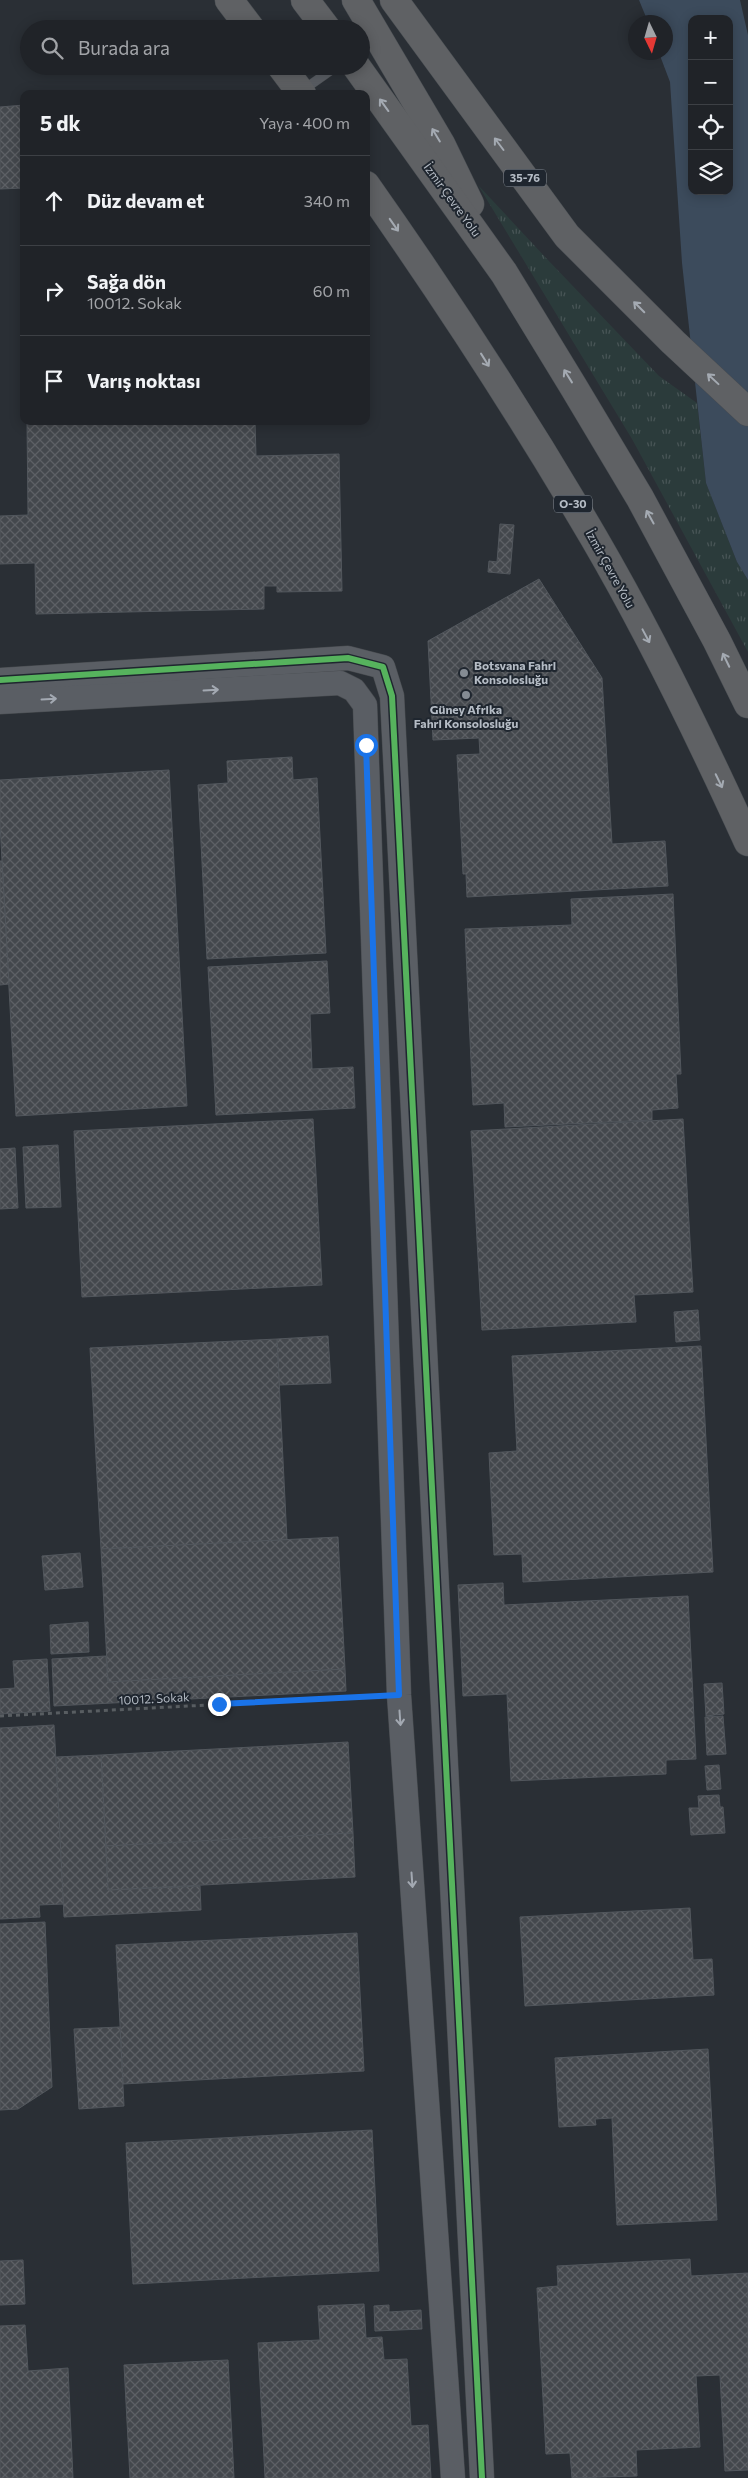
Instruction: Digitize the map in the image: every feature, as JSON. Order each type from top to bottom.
[{"type":"highway","points":[[229,0],[244,20]]},
{"type":"highway","points":[[305,0],[320,20]]},
{"type":"highway","points":[[356,0],[368,20]]},
{"type":"highway","name":"35-76","points":[[394,0],[567,236],[673,342],[748,412]]},
{"type":"highway","points":[[370,24],[441,144],[504,273]]},
{"type":"highway","points":[[288,75],[300,90]]},
{"type":"highway","name":"İzmir Çevre Yolu","points":[[362,75],[504,273],[640,498],[717,641],[748,704]]},
{"type":"highway","name":"İzmir Çevre Yolu","points":[[370,191],[446,300],[595,540],[665,671],[748,842]]},
{"type":"street","points":[[0,680],[348,658],[383,667]]},
{"type":"street","points":[[354,690],[383,667]]},
{"type":"street","points":[[383,667],[392,696],[482,2478]]},
{"type":"street","points":[[0,702],[340,683],[354,690],[365,705],[399,1695],[453,2478]]},
{"type":"lane","points":[[306,90],[325,75]]},
{"type":"green space","points":[[478,185],[659,376],[697,403],[706,483],[737,562],[748,580],[748,652],[632,439]]},
{"type":"water","points":[[639,0],[740,0],[748,35],[748,580],[737,562],[706,483],[682,263],[670,82],[662,60],[673,60],[673,15],[645,15]]},
{"type":"building","points":[[20,105],[20,188],[0,189],[0,107]]},
{"type":"building","points":[[27,425],[255,425],[256,456],[339,454],[342,591],[277,592],[277,586],[264,586],[264,609],[36,614],[35,563],[0,564],[0,516],[28,515]]},
{"type":"building","points":[[500,524],[514,525],[510,574],[488,572],[489,561],[497,562]]},
{"type":"building","points":[[539,579],[602,678],[612,844],[665,841],[668,886],[467,897],[466,874],[463,874],[457,755],[480,754],[479,738],[433,740],[428,641]]},
{"type":"building","points":[[292,757],[293,780],[317,778],[326,953],[207,959],[198,785],[228,783],[227,761]]},
{"type":"building","points":[[169,770],[187,1106],[16,1116],[0,824],[0,780]]},
{"type":"building","points":[[0,861],[2,861],[9,984],[0,985]]},
{"type":"building","points":[[673,894],[681,1074],[676,1074],[678,1108],[652,1110],[652,1120],[505,1127],[504,1103],[473,1105],[465,929],[572,925],[571,899]]},
{"type":"building","points":[[327,961],[330,1013],[310,1014],[312,1069],[353,1067],[355,1108],[216,1115],[208,967]]},
{"type":"building","points":[[313,1119],[322,1285],[82,1297],[74,1131]]},
{"type":"building","points":[[683,1119],[693,1292],[634,1295],[636,1322],[482,1330],[471,1131]]},
{"type":"building","points":[[58,1145],[61,1207],[26,1208],[23,1147]]},
{"type":"building","points":[[15,1148],[18,1208],[0,1209],[0,1149]]},
{"type":"building","points":[[698,1310],[700,1340],[676,1342],[674,1312]]},
{"type":"building","points":[[328,1336],[331,1383],[279,1385],[277,1339]]},
{"type":"building","points":[[277,1339],[287,1540],[101,1549],[90,1348]]},
{"type":"building","points":[[701,1346],[713,1572],[523,1582],[522,1554],[494,1555],[489,1453],[517,1451],[512,1356]]},
{"type":"building","points":[[338,1537],[345,1669],[108,1682],[101,1549]]},
{"type":"building","points":[[80,1553],[83,1587],[45,1590],[42,1556]]},
{"type":"building","points":[[503,1583],[504,1605],[688,1596],[696,1759],[666,1760],[666,1774],[511,1781],[507,1694],[463,1696],[458,1585]]},
{"type":"building","points":[[88,1622],[89,1652],[51,1654],[50,1625]]},
{"type":"building","points":[[106,1656],[108,1682],[345,1669],[346,1691],[54,1706],[52,1659]]},
{"type":"building","points":[[47,1659],[50,1711],[0,1714],[0,1689],[15,1688],[13,1661]]},
{"type":"building","points":[[722,1683],[724,1714],[706,1716],[704,1684]]},
{"type":"building","points":[[723,1716],[726,1754],[707,1755],[705,1717]]},
{"type":"building","points":[[54,1725],[64,1904],[39,1905],[40,1917],[0,1919],[0,1728]]},
{"type":"building","points":[[348,1742],[353,1833],[106,1846],[101,1755]]},
{"type":"building","points":[[101,1755],[108,1890],[200,1886],[201,1910],[64,1917],[56,1757]]},
{"type":"building","points":[[719,1765],[721,1789],[707,1790],[705,1766]]},
{"type":"building","points":[[719,1795],[720,1807],[723,1807],[725,1833],[691,1835],[689,1808],[699,1808],[698,1796]]},
{"type":"building","points":[[353,1833],[355,1877],[108,1890],[106,1846]]},
{"type":"building","points":[[690,1908],[693,1960],[712,1959],[714,1995],[525,2006],[520,1917]]},
{"type":"building","points":[[45,1922],[52,2087],[18,2109],[0,2110],[0,1924]]},
{"type":"building","points":[[357,1933],[364,2071],[123,2084],[116,1945]]},
{"type":"building","points":[[120,2027],[124,2106],[79,2109],[74,2029]]},
{"type":"building","points":[[708,2049],[717,2220],[617,2225],[612,2118],[595,2119],[596,2125],[559,2127],[555,2058]]},
{"type":"building","points":[[372,2130],[379,2271],[133,2284],[126,2143]]},
{"type":"building","points":[[690,2259],[691,2276],[748,2273],[748,2470],[725,2471],[720,2375],[696,2376],[700,2447],[636,2450],[637,2476],[572,2478],[570,2453],[546,2454],[537,2288],[558,2286],[557,2266]]},
{"type":"building","points":[[23,2260],[25,2304],[0,2305],[0,2261]]},
{"type":"building","points":[[364,2304],[366,2338],[382,2337],[384,2360],[407,2359],[411,2426],[428,2425],[431,2478],[265,2478],[258,2343],[320,2340],[318,2306]]},
{"type":"building","points":[[389,2305],[389,2312],[421,2310],[422,2329],[375,2331],[374,2306]]},
{"type":"building","points":[[25,2325],[28,2371],[68,2368],[73,2478],[0,2478],[0,2326]]},
{"type":"building","points":[[228,2360],[234,2478],[130,2478],[124,2365]]},
{"type":"cycle path","points":[[0,680],[348,658],[383,667],[392,696],[482,2478]]},
{"type":"place","name":"Botsvana Fahri Konsolosluğu","points":[[464,673]]},
{"type":"place","name":"Güney Afrika Fahri Konsolosluğu","points":[[466,695]]},
{"type":"route","points":[[219,1704],[399,1695],[366,745]]}]
